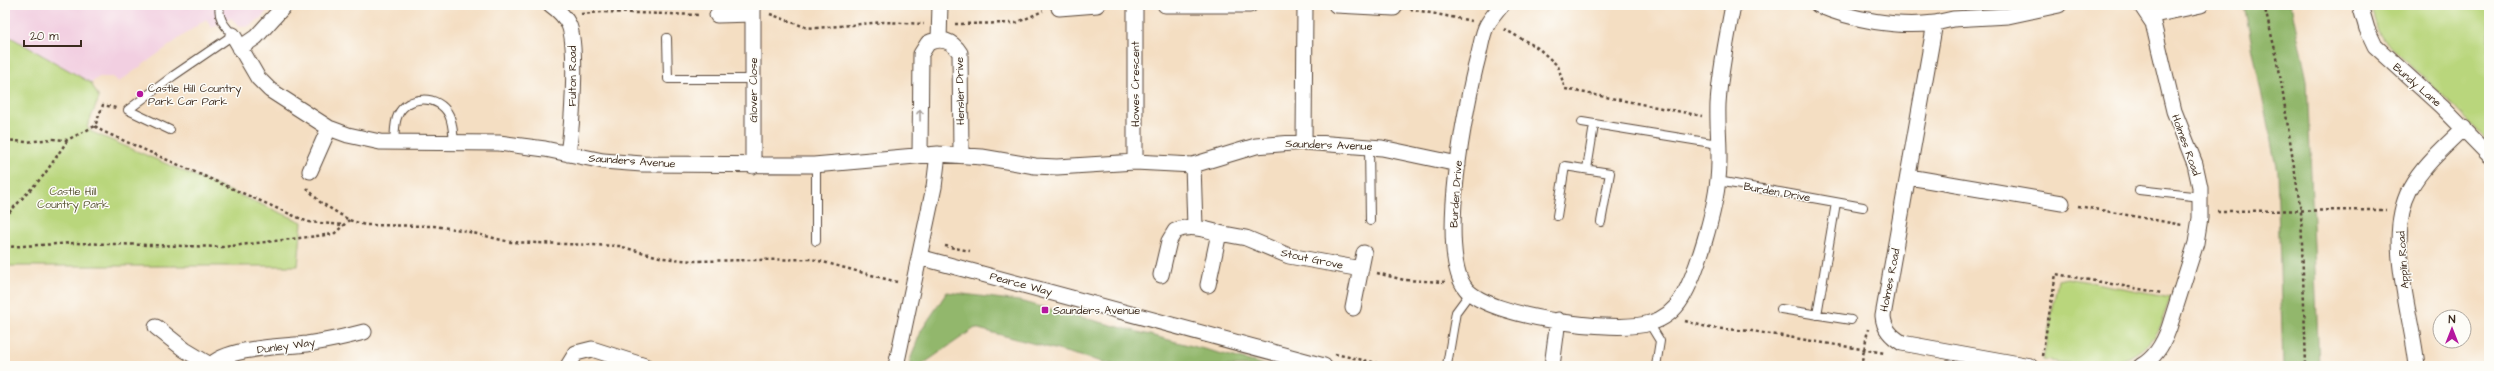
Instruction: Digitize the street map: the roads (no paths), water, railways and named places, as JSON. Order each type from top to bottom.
[{"type":"street","points":[[236,42],[256,37],[285,5]]},
{"type":"street","name":"Fulton Road","points":[[551,5],[566,20],[572,40],[572,101],[568,154]]},
{"type":"street","points":[[920,154],[921,54],[928,43],[939,40],[940,5]]},
{"type":"street","points":[[1059,8],[1097,5]]},
{"type":"street","name":"Howes Crescent","points":[[1135,5],[1135,162]]},
{"type":"street","points":[[1165,5],[1250,5]]},
{"type":"street","points":[[1304,142],[1305,5]]},
{"type":"street","points":[[1336,5],[1394,8]]},
{"type":"street","name":"Burden Drive","points":[[1466,288],[1454,253],[1458,164],[1468,98],[1486,26],[1502,5]]},
{"type":"street","points":[[1466,288],[1483,302],[1502,308],[1558,320],[1610,327],[1649,323],[1672,310],[1681,300],[1694,272],[1707,229],[1718,181],[1718,119],[1720,85],[1734,5]]},
{"type":"street","points":[[1818,5],[1836,12],[1872,19],[1912,24],[1935,23],[1953,19],[2008,16],[2059,5]]},
{"type":"street","name":"Holmes Road","points":[[2147,365],[2165,340],[2180,296],[2199,228],[2201,204],[2198,177],[2174,111],[2158,43],[2145,10],[2201,5]]},
{"type":"street","name":"Bundy Lane","points":[[2360,5],[2367,29],[2375,46],[2464,128],[2489,155]]},
{"type":"street","points":[[716,15],[753,9]]},
{"type":"street","name":"Glover Close","points":[[752,166],[753,9]]},
{"type":"street","name":"Holmes Road","points":[[1935,23],[1909,177],[1883,316],[1886,328],[1894,338],[1902,343],[1994,363]]},
{"type":"street","name":"Hensler Drive","points":[[939,40],[951,43],[960,53],[961,154]]},
{"type":"street","name":"Saunders Avenue","points":[[236,42],[258,78],[270,90],[329,128],[363,138],[394,143],[454,142],[514,145],[603,161],[752,166],[816,165],[920,154],[961,154],[1057,167],[1135,162],[1193,164],[1256,146],[1304,142],[1369,146],[1405,152],[1458,164]]},
{"type":"street","points":[[310,171],[329,128]]},
{"type":"street","name":"Applin Road","points":[[2417,366],[2401,264],[2400,237],[2403,210],[2409,191],[2424,169],[2464,128]]},
{"type":"street","points":[[896,366],[934,187],[938,154]]},
{"type":"street","points":[[1193,164],[1195,227]]},
{"type":"street","points":[[1909,177],[2062,203]]},
{"type":"street","name":"Stout Grove","points":[[1161,274],[1172,235],[1180,229],[1195,227],[1246,238],[1289,256],[1361,269]]},
{"type":"street","points":[[1208,285],[1219,233]]},
{"type":"street","points":[[1353,308],[1364,253]]},
{"type":"street","name":"Pearce Way","points":[[919,257],[1324,366]]},
{"type":"street","points":[[1552,366],[1558,320]]},
{"type":"street","name":"Dunley Way","points":[[156,327],[185,350],[210,365],[242,352],[306,344],[364,332]]},
{"type":"street","points":[[568,366],[576,353],[592,349],[645,366]]},
{"type":"street","points":[[1994,363],[2036,362]]},
{"type":"lane","points":[[170,130],[128,110],[173,76],[236,42],[223,24],[218,12],[220,5]]},
{"type":"lane","points":[[667,38],[668,79],[752,79]]},
{"type":"lane","points":[[394,143],[398,114],[408,104],[424,99],[439,103],[445,108],[451,122],[454,142]]},
{"type":"lane","points":[[1582,122],[1718,144]]},
{"type":"lane","points":[[1587,169],[1594,125]]},
{"type":"lane","points":[[1369,146],[1370,221]]},
{"type":"lane","points":[[816,165],[816,241]]},
{"type":"lane","points":[[1557,216],[1565,166],[1610,173],[1601,222]]},
{"type":"lane","name":"Burden Drive","points":[[1718,181],[1863,207]]},
{"type":"lane","points":[[2139,190],[2201,204]]},
{"type":"lane","points":[[1817,315],[1836,203]]},
{"type":"lane","points":[[1447,365],[1456,312],[1466,288]]},
{"type":"lane","points":[[1781,309],[1851,320]]},
{"type":"lane","points":[[1649,323],[1660,342],[1656,366]]},
{"type":"place","name":"Castle Hill Country Park Car Park","points":[[140,94]]},
{"type":"place","name":"Saunders Avenue","points":[[1045,310]]},
{"type":"park label","name":"Castle Hill Country Park","points":[[73,197]]}]
